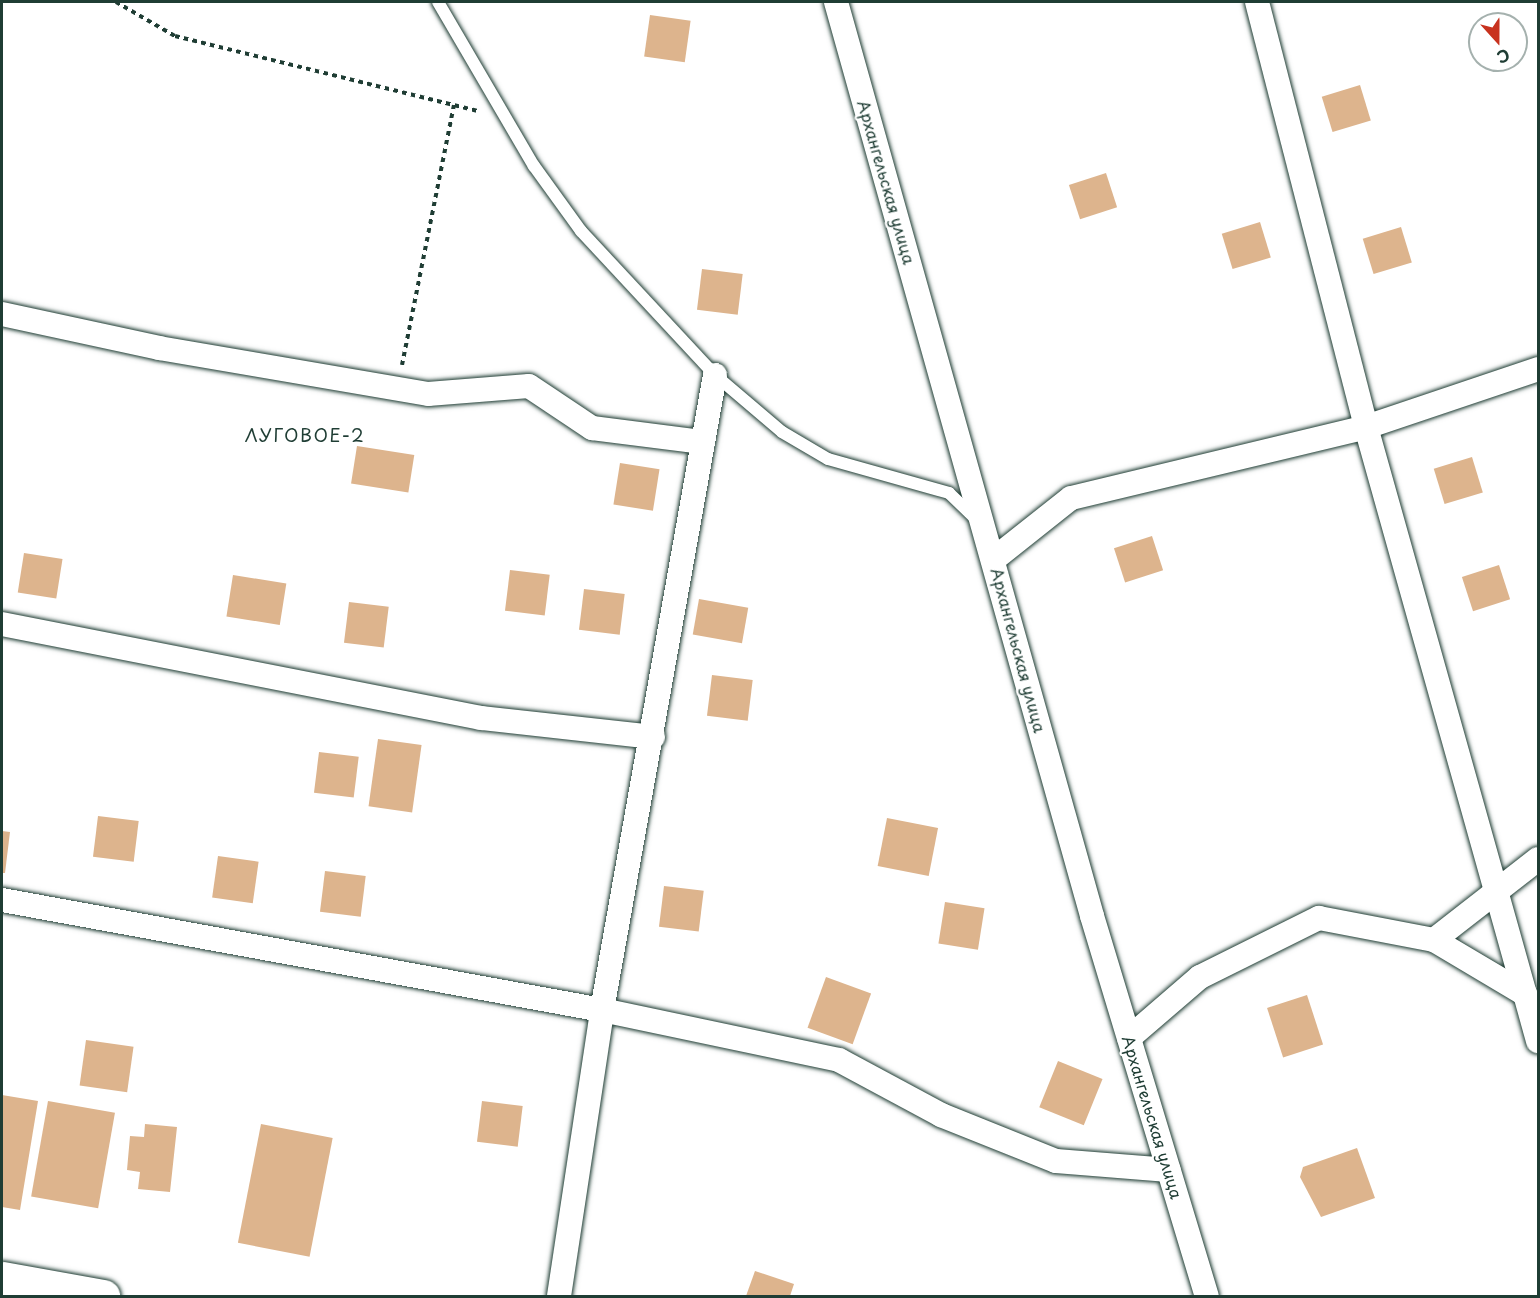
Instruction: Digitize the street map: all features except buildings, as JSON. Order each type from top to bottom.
[{"type":"main road","points":[[2,1278],[103,1296]]},
{"type":"street","name":"Архангельская улица","points":[[836,2],[1129,1038],[1207,1296]]},
{"type":"street","points":[[1257,2],[1366,427],[1500,891],[1539,1041]]},
{"type":"street","points":[[2,314],[428,394],[529,386],[592,428],[704,442]]},
{"type":"street","points":[[994,559],[1071,498],[1366,427],[1539,369]]},
{"type":"street","points":[[559,1296],[602,1010],[653,737],[715,375]]},
{"type":"street","points":[[2,624],[480,718],[653,737]]},
{"type":"street","points":[[1434,940],[1539,859]]},
{"type":"street","points":[[2,900],[602,1010],[839,1060],[941,1115],[1056,1161],[1169,1170]]},
{"type":"street","points":[[1129,1038],[1200,977],[1319,918],[1434,940],[1525,994]]},
{"type":"lane","points":[[438,2],[506,118],[581,231],[715,375],[782,432],[828,459],[949,493],[986,528]]},
{"type":"path","points":[[116,2],[175,36],[506,118]]},
{"type":"path","points":[[398,389],[454,105]]},
{"type":"district","name":"ЛУГОВОЕ-2","points":[[305,435]]}]
